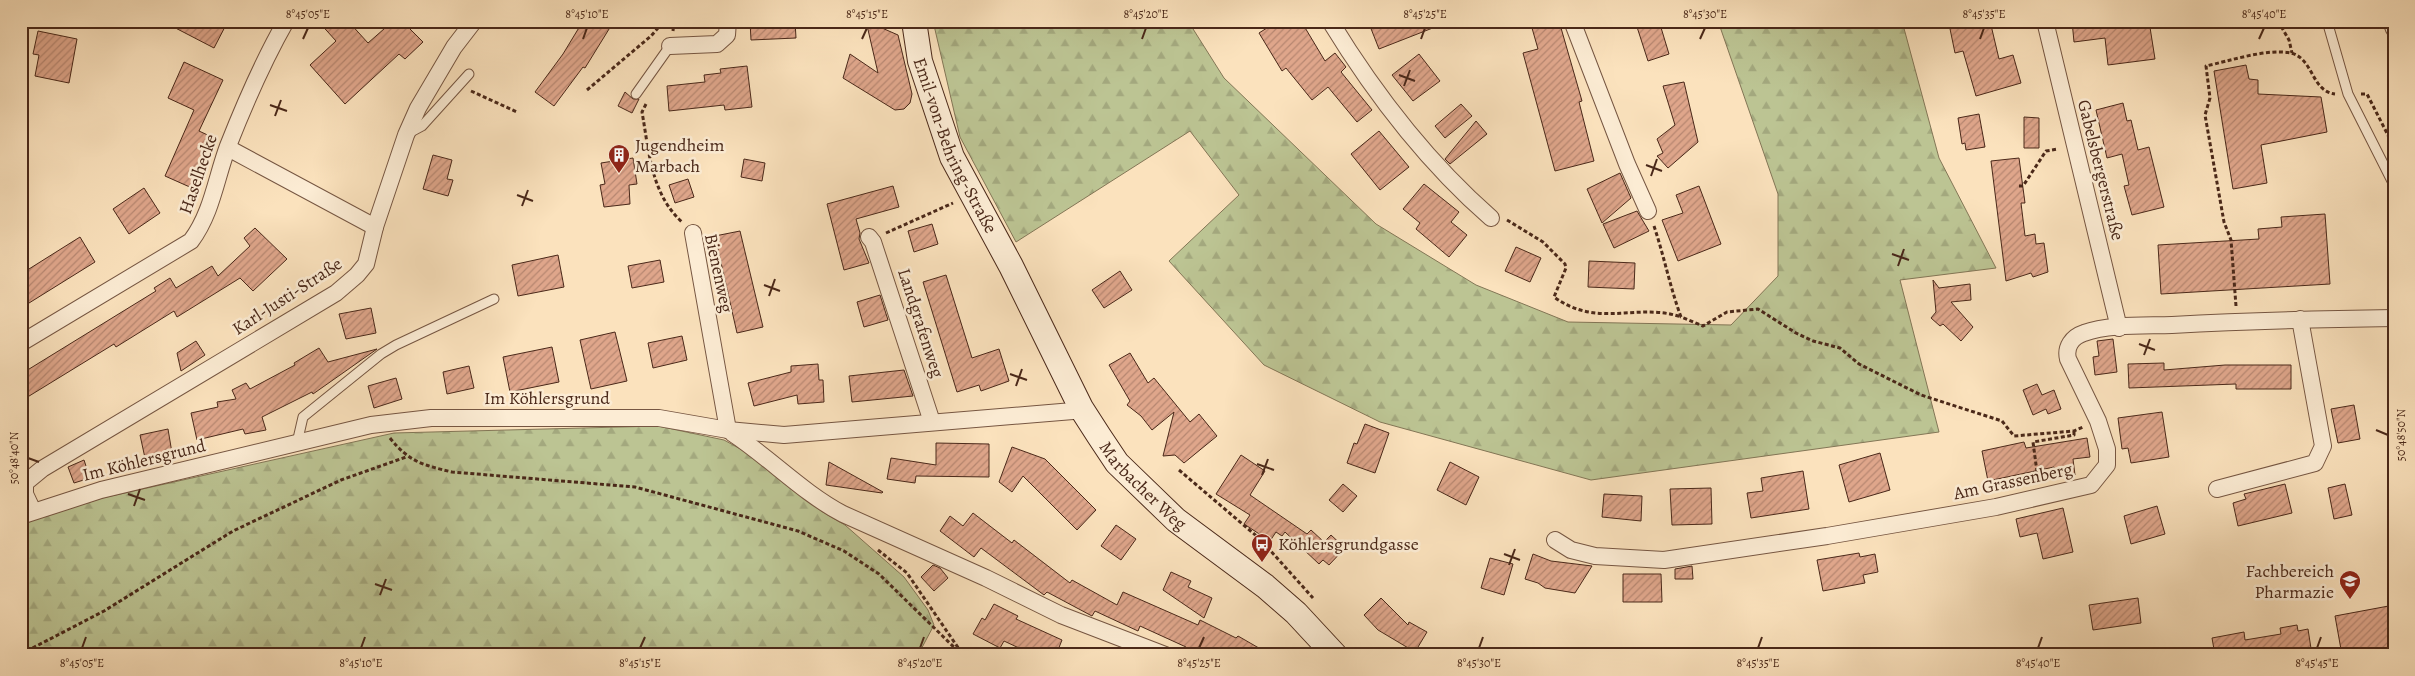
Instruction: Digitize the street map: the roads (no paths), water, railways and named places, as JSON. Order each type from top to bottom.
[{"type":"main road","name":"Emil-von-Behring-Straße","points":[[914,21],[920,61],[952,157],[1011,266]]},
{"type":"main road","name":"Marbacher Weg","points":[[1011,266],[1081,408],[1117,463],[1176,520],[1265,586],[1336,655]]},
{"type":"street","name":"Haselhecke","points":[[21,343],[191,241],[205,218],[228,148],[250,93],[286,21]]},
{"type":"street","name":"Karl-Justi-Straße","points":[[27,514],[24,494],[25,483],[42,469],[336,293],[357,275],[366,264],[375,227],[406,135],[418,108],[454,47],[474,21]]},
{"type":"street","points":[[670,46],[717,44],[727,35],[728,21]]},
{"type":"street","points":[[1330,21],[1352,56],[1404,124],[1457,188],[1492,218]]},
{"type":"street","points":[[1572,21],[1648,211]]},
{"type":"street","name":"Gabelsbergerstraße","points":[[2045,21],[2119,328]]},
{"type":"street","points":[[2391,21],[2394,29]]},
{"type":"street","points":[[228,148],[375,227]]},
{"type":"street","name":"Bienenweg","points":[[693,233],[728,430]]},
{"type":"street","name":"Landgrafenweg","points":[[876,236],[874,242],[932,422]]},
{"type":"street","name":"Am Grassenberg","points":[[1555,540],[1571,550],[1595,556],[1664,560],[1827,536],[1996,507],[2091,485],[2107,465],[2107,449],[2098,421],[2074,373],[2066,352],[2070,343],[2084,333],[2119,328],[2237,321],[2394,318]]},
{"type":"street","points":[[2217,489],[2315,463],[2323,446],[2300,319]]},
{"type":"street","name":"Im Köhlersgrund","points":[[27,514],[101,490],[297,443],[384,424],[431,418],[659,418],[728,430],[784,435],[1073,411],[1081,408]]},
{"type":"street","points":[[728,430],[762,452],[827,506],[986,578],[1061,615],[1165,655]]},
{"type":"lane","points":[[2328,21],[2348,94],[2394,185]]},
{"type":"lane","points":[[636,94],[670,46]]},
{"type":"lane","points":[[406,135],[422,126],[469,74]]},
{"type":"lane","points":[[297,443],[303,417],[382,354],[396,345],[494,299]]},
{"type":"place","name":"Jugendheim Marbach","points":[[619,174]]},
{"type":"place","name":"Köhlersgrundgasse","points":[[1262,563]]},
{"type":"place","name":"Fachbereich Pharmazie","points":[[2350,600]]}]
